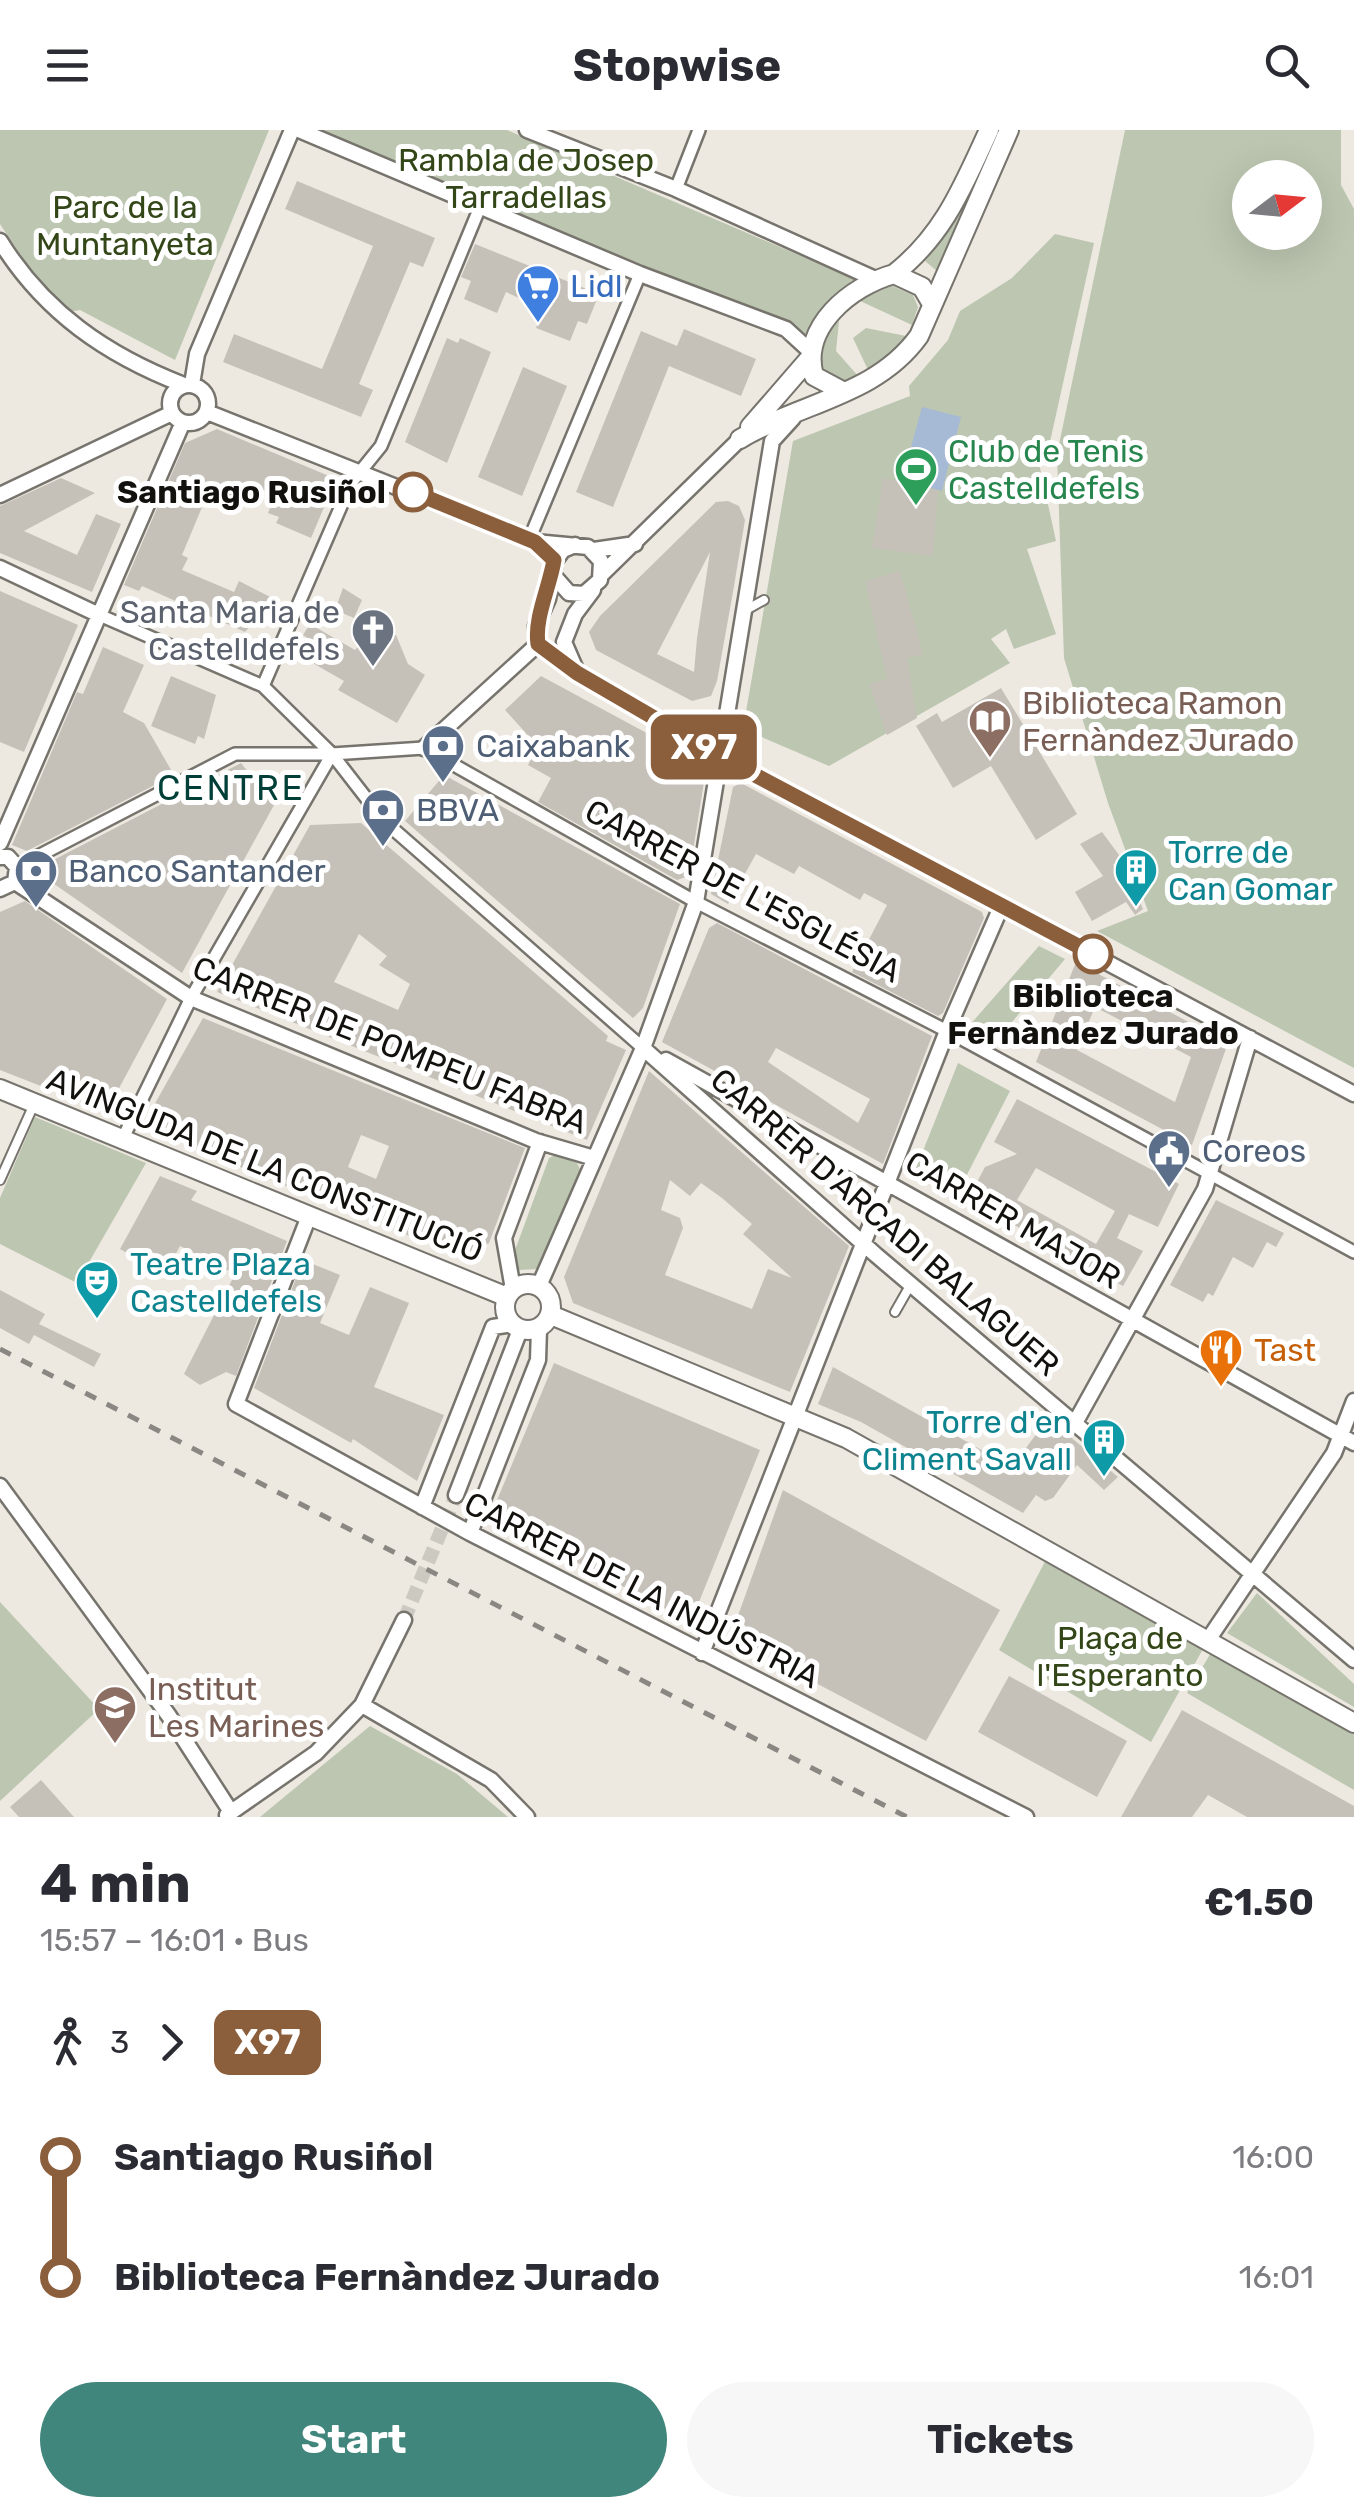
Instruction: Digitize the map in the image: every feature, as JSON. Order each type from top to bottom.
[{"type":"street","points":[[0,843],[178,418],[172,395],[188,385],[197,354],[295,130],[640,274],[786,329],[810,355],[814,376],[828,388],[844,392]]},
{"type":"street","points":[[526,130],[884,276],[922,287],[932,304]]},
{"type":"street","points":[[676,188],[699,130]]},
{"type":"street","points":[[577,673],[564,642],[575,614],[600,580],[740,439],[810,355],[838,305],[931,240],[952,212],[988,130]]},
{"type":"street","points":[[740,439],[775,418],[875,380],[904,357],[919,336],[1009,130]]},
{"type":"street","points":[[0,568],[263,686],[360,470],[381,446],[480,207]]},
{"type":"street","points":[[0,241],[25,282],[74,327],[206,393],[207,412],[198,421],[178,418],[0,495]]},
{"type":"street","points":[[532,541],[640,274]]},
{"type":"street","points":[[539,1286],[643,1048],[696,902],[723,758],[772,441],[784,424],[810,405]]},
{"type":"street","points":[[207,412],[532,541],[576,544],[594,550],[635,544]]},
{"type":"street","points":[[532,541],[554,568],[562,589],[577,594],[600,580]]},
{"type":"street","points":[[576,544],[563,550],[554,568],[536,626],[538,644],[577,673],[723,758],[1354,1094]]},
{"type":"street","points":[[594,550],[600,580]]},
{"type":"street","points":[[0,890],[16,874],[234,754],[332,754],[424,748],[538,644]]},
{"type":"street","name":"CARRER D'ARCADI BALAGUER","points":[[263,686],[332,754],[384,822],[864,1244],[1254,1570],[1354,1660]]},
{"type":"street","name":"CARRER DE L'ESGLÉSIA","points":[[424,748],[696,902],[948,1031],[1354,1252]]},
{"type":"street","points":[[123,1138],[191,998],[332,754]]},
{"type":"street","name":"CARRER DE POMPEU FABRA","points":[[0,857],[8,857],[16,874],[191,998],[540,1142],[594,1158]]},
{"type":"street","points":[[702,1653],[1001,906]]},
{"type":"street","points":[[1075,1423],[1205,1190],[1250,1038]]},
{"type":"street","name":"CARRER MAJOR","points":[[643,1048],[1348,1438]]},
{"type":"street","name":"AVINGUDA DE LA CONSTITUCIÓ","points":[[0,1089],[309,1216],[510,1293]]},
{"type":"street","points":[[540,1142],[504,1238],[510,1293],[506,1316],[795,1415],[855,1443],[1354,1723]]},
{"type":"street","name":"CARRER DE LA INDÚSTRIA","points":[[309,1216],[236,1404],[422,1507],[1026,1817]]},
{"type":"street","points":[[456,1496],[530,1324],[550,1298],[539,1286],[531,1284],[510,1293]]},
{"type":"street","points":[[422,1507],[493,1326],[530,1324]]},
{"type":"street","points":[[470,1532],[538,1360],[530,1324]]},
{"type":"street","points":[[1208,1640],[1348,1438],[1354,1401]]},
{"type":"street","points":[[0,1486],[169,1716],[228,1814],[316,1753],[362,1705],[404,1620]]},
{"type":"street","points":[[362,1705],[491,1780],[528,1817]]},
{"type":"lane","points":[[746,610],[764,600]]},
{"type":"lane","points":[[0,1180],[35,1102]]},
{"type":"lane","points":[[896,1312],[911,1284]]},
{"type":"green space","name":"Parc de la Muntanyeta","points":[[0,130],[269,130],[175,360],[80,310],[69,312],[28,266],[0,224]]},
{"type":"green space","name":"Rambla de Josep Tarradellas","points":[[320,130],[507,130],[857,280],[835,294],[806,334],[787,322],[511,213]]},
{"type":"green space","points":[[996,130],[1002,130],[938,272],[925,261],[959,214]]},
{"type":"green space","points":[[1125,130],[1341,130],[1341,185],[1354,209],[1354,1068],[1097,931],[1148,911],[1108,803],[1064,658],[1057,454]]},
{"type":"green space","name":"Club de Tenis Castelldefels","points":[[1055,234],[1094,243],[1048,451],[1037,454],[1056,541],[1027,549],[1056,634],[1014,649],[1006,629],[991,639],[1010,663],[829,766],[743,729],[793,441],[910,396],[909,386],[948,340],[960,311],[1012,278]]},
{"type":"green space","points":[[890,285],[913,295],[918,307],[912,325],[858,300]]},
{"type":"green space","points":[[839,321],[836,351],[859,377],[844,382],[826,375],[822,355]]},
{"type":"green space","points":[[866,328],[906,336],[891,356],[869,372],[853,338]]},
{"type":"green space","points":[[1039,946],[1065,959],[996,1041],[968,1027]]},
{"type":"green space","points":[[958,1063],[1010,1091],[955,1198],[913,1176]]},
{"type":"green space","points":[[35,1117],[146,1163],[77,1283],[0,1244],[0,1198]]},
{"type":"green space","points":[[555,1155],[577,1163],[581,1171],[539,1269],[518,1270],[514,1253],[549,1158]]},
{"type":"green space","name":"Plaça de l'Esperanto","points":[[1050,1552],[1208,1640],[1151,1742],[999,1650]]},
{"type":"green space","points":[[1257,1593],[1354,1684],[1354,1707],[1227,1633]]},
{"type":"green space","points":[[0,1602],[99,1709],[0,1801]]},
{"type":"green space","points":[[1212,1651],[1354,1732],[1354,1790],[1187,1693]]},
{"type":"green space","points":[[370,1726],[457,1774],[508,1817],[260,1817]]},
{"type":"water","points":[[922,407],[961,417],[942,491],[902,480]]},
{"type":"building","points":[[297,181],[435,238],[423,267],[410,262],[359,384],[373,390],[361,417],[223,362],[234,334],[322,369],[373,246],[285,209]]},
{"type":"building","points":[[475,244],[599,294],[587,324],[578,321],[570,341],[536,328],[543,309],[506,292],[497,313],[464,299],[471,281],[461,277]]},
{"type":"building","points":[[684,329],[756,359],[741,396],[669,366],[613,507],[576,492],[641,331],[677,346]]},
{"type":"building","points":[[447,338],[458,343],[460,338],[491,352],[447,463],[405,442]]},
{"type":"building","points":[[523,367],[567,386],[522,496],[478,477]]},
{"type":"building","points":[[217,429],[336,479],[311,538],[276,523],[279,517],[268,513],[275,495],[250,485],[241,507],[208,493],[182,555],[188,558],[182,570],[234,592],[239,581],[284,604],[274,625],[257,618],[245,632],[142,586],[139,591],[124,585],[185,443]]},
{"type":"building","points":[[61,478],[95,493],[24,531],[77,555],[96,514],[121,524],[92,592],[0,553],[0,506]]},
{"type":"building","points":[[883,478],[938,490],[933,556],[872,548]]},
{"type":"building","points":[[728,501],[739,506],[745,520],[717,681],[711,696],[692,701],[596,650],[589,632],[600,616],[716,502]],"holes":[[[710,552],[694,672],[657,654]]]},
{"type":"building","points":[[900,571],[923,654],[907,658],[917,718],[887,735],[869,684],[887,679],[865,581]]},
{"type":"building","points":[[343,588],[362,600],[354,618],[335,610]]},
{"type":"building","points":[[0,591],[78,625],[24,752],[0,742]]},
{"type":"building","points":[[310,624],[355,650],[368,634],[396,635],[408,664],[425,675],[397,723],[338,690],[344,681],[304,658],[314,642],[303,635]]},
{"type":"building","points":[[103,647],[144,665],[123,712],[144,723],[174,775],[27,851],[12,845],[77,692],[83,694]]},
{"type":"building","points":[[171,676],[216,695],[204,739],[198,736],[195,744],[151,726]]},
{"type":"building","points":[[541,676],[693,758],[705,776],[689,876],[677,880],[538,802],[551,778],[528,765],[536,750],[534,742],[505,710]]},
{"type":"building","name":"Biblioteca Ramon Fernàndez Jurado","points":[[1001,688],[1077,814],[1036,840],[991,766],[953,788],[916,726],[937,713],[942,722]]},
{"type":"building","points":[[241,763],[274,805],[182,973],[34,870]]},
{"type":"building","points":[[444,775],[680,904],[643,1008],[633,1018],[405,821]]},
{"type":"building","points":[[741,783],[982,912],[984,918],[943,1013],[938,1016],[852,972],[887,905],[864,893],[860,900],[799,866],[794,874],[756,854],[728,904],[711,894],[733,787]]},
{"type":"building","points":[[361,823],[608,1036],[606,1041],[626,1050],[587,1140],[217,992],[310,825]],"holes":[[[359,934],[387,956],[379,965],[410,984],[398,1010],[334,982]]]},
{"type":"building","points":[[1102,832],[1122,859],[1113,865],[1131,899],[1140,902],[1143,909],[1135,915],[1126,902],[1092,921],[1075,892],[1103,876],[1080,844]]},
{"type":"building","points":[[25,901],[167,999],[117,1092],[84,1103],[0,1070],[0,912]]},
{"type":"building","points":[[717,923],[932,1036],[883,1164],[662,1042],[709,928]],"holes":[[[776,1048],[870,1099],[858,1123],[768,1062]]]},
{"type":"building","points":[[1076,962],[1228,1043],[1192,1145],[1036,1062]],"holes":[[[1095,1007],[1191,1057],[1175,1102],[1077,1050]]]},
{"type":"building","points":[[203,1018],[525,1148],[489,1243],[461,1257],[164,1136],[153,1107]],"holes":[[[361,1135],[389,1146],[376,1179],[348,1167]]]},
{"type":"building","points":[[649,1071],[849,1246],[790,1392],[573,1303],[564,1277]],"holes":[[[670,1180],[690,1196],[701,1183],[722,1198],[752,1224],[743,1234],[792,1278],[768,1269],[752,1309],[665,1275],[683,1228],[680,1218],[661,1210]]]},
{"type":"building","points":[[1017,1099],[1179,1184],[1158,1227],[1129,1214],[1117,1238],[1143,1251],[1123,1286],[968,1199],[985,1167],[1017,1154],[994,1142]],"holes":[[[1036,1168],[1115,1211],[1096,1244],[1017,1200]]]},
{"type":"building","points":[[160,1176],[197,1191],[191,1200],[287,1241],[236,1376],[226,1372],[200,1385],[184,1374],[235,1274],[180,1246],[165,1274],[120,1249]]},
{"type":"building","points":[[1216,1200],[1284,1233],[1276,1247],[1267,1242],[1253,1268],[1233,1257],[1213,1296],[1208,1293],[1203,1302],[1170,1285]]},
{"type":"building","points":[[303,1260],[340,1275],[320,1323],[349,1335],[370,1287],[409,1303],[374,1387],[444,1415],[417,1481],[353,1439],[351,1443],[254,1388]]},
{"type":"building","points":[[0,1290],[45,1314],[39,1324],[101,1354],[94,1367],[34,1335],[29,1344],[0,1328]]},
{"type":"building","points":[[554,1363],[760,1450],[691,1622],[490,1517]]},
{"type":"building","points":[[833,1367],[1012,1467],[1048,1418],[1118,1477],[1104,1490],[1077,1465],[1053,1498],[1045,1501],[1036,1495],[1023,1513],[861,1422],[818,1404]]},
{"type":"building","points":[[783,1490],[1000,1610],[926,1741],[730,1638]]},
{"type":"building","points":[[1009,1676],[1127,1741],[1097,1797],[978,1732]]},
{"type":"building","points":[[1182,1710],[1354,1806],[1354,1817],[1247,1817],[1208,1795],[1192,1817],[1121,1817]]},
{"type":"building","points":[[41,1780],[74,1817],[19,1817],[10,1807]]},
{"type":"tunnel","points":[[404,1620],[456,1495]]},
{"type":"railway","points":[[0,1349],[907,1817]]},
{"type":"bus line","name":"X97","points":[[413,492],[535,542],[554,560],[548,599],[536,626],[538,644],[577,673],[723,758],[1093,954]]},
{"type":"place","name":"Lidl","points":[[538,324]]},
{"type":"place","name":"Santiago Rusiñol","points":[[413,492]]},
{"type":"place","name":"Club de Tenis Castelldefels","points":[[916,507]]},
{"type":"place","name":"Santa Maria de Castelldefels","points":[[373,668]]},
{"type":"place","name":"Biblioteca Ramon Fernàndez Jurado","points":[[990,759]]},
{"type":"place","name":"Caixabank","points":[[443,784]]},
{"type":"place","name":"BBVA","points":[[383,848]]},
{"type":"place","name":"Torre de Can Gomar","points":[[1136,908]]},
{"type":"place","name":"Banco Santander","points":[[36,909]]},
{"type":"place","name":"Biblioteca Fernàndez Jurado","points":[[1093,954]]},
{"type":"place","name":"Coreos","points":[[1169,1189]]},
{"type":"place","name":"Teatre Plaza Castelldefels","points":[[97,1320]]},
{"type":"place","name":"Tast","points":[[1221,1388]]},
{"type":"place","name":"Torre d'en Climent Savall","points":[[1104,1478]]},
{"type":"place","name":"Institut Les Marines","points":[[115,1745]]},
{"type":"district","name":"CENTRE","points":[[231,788]]}]
